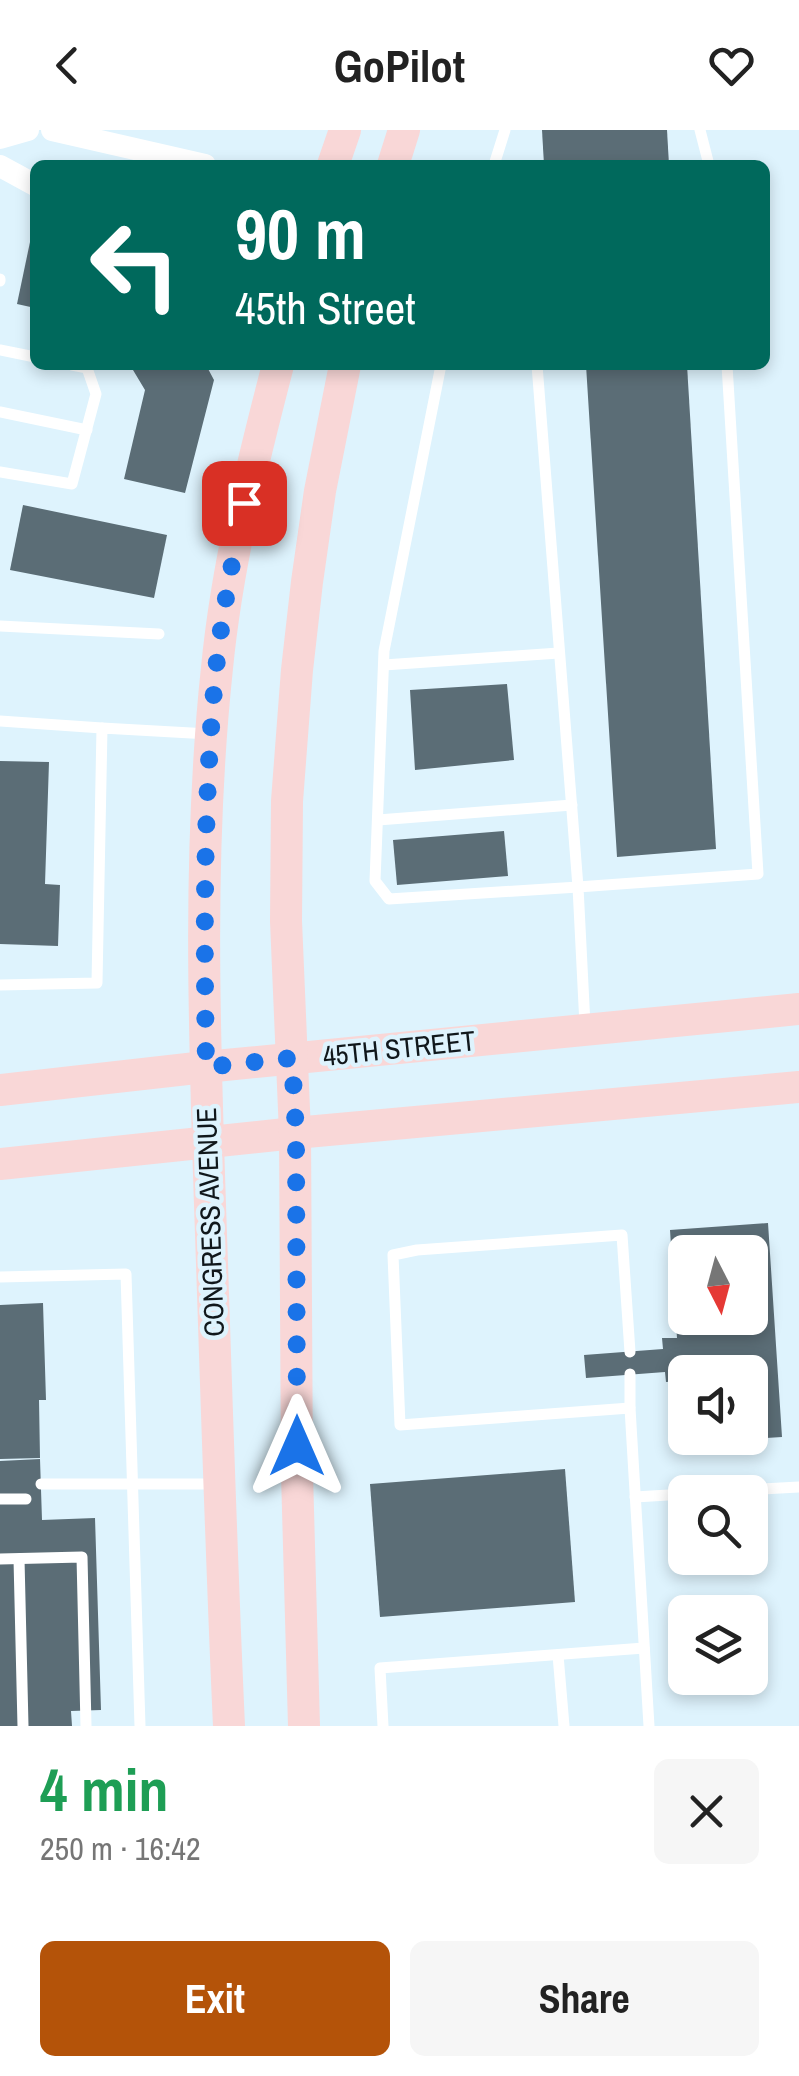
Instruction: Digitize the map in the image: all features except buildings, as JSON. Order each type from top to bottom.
[{"type":"street","points":[[0,138],[28,130]]},
{"type":"street","points":[[52,130],[183,160]]},
{"type":"street","points":[[336,160],[345,130]]},
{"type":"street","points":[[395,160],[404,130]]},
{"type":"street","points":[[0,166],[30,182]]},
{"type":"street","name":"CONGRESS AVENUE","points":[[229,1726],[204,920],[216,668],[250,472],[277,370]]},
{"type":"street","points":[[304,1726],[297,1474],[296,1133],[286,835],[296,670],[320,491],[344,370]]},
{"type":"street","name":"45TH STREET","points":[[0,1090],[799,1009]]},
{"type":"street","points":[[0,1164],[799,1087]]},
{"type":"street","points":[[227,1685],[238,1726]]},
{"type":"lane","points":[[496,160],[505,130]]},
{"type":"lane","points":[[700,130],[708,160]]},
{"type":"lane","points":[[0,350],[30,356]]},
{"type":"lane","points":[[0,472],[72,484],[96,394],[88,370]]},
{"type":"lane","points":[[440,370],[384,651],[375,881],[389,899],[758,874],[728,370]]},
{"type":"lane","points":[[536,370],[586,1030]]},
{"type":"lane","points":[[0,412],[86,430]]},
{"type":"lane","points":[[0,626],[158,634]]},
{"type":"lane","points":[[384,665],[560,652]]},
{"type":"lane","points":[[0,721],[212,734]]},
{"type":"lane","points":[[0,985],[97,984],[102,728]]},
{"type":"lane","points":[[378,820],[572,806]]},
{"type":"lane","points":[[630,1352],[622,1235],[418,1250],[394,1256],[400,1425],[630,1408]]},
{"type":"lane","points":[[0,1277],[126,1274],[140,1726]]},
{"type":"lane","points":[[630,1374],[649,1726]]},
{"type":"lane","points":[[41,1484],[219,1484]]},
{"type":"lane","points":[[768,1489],[799,1487]]},
{"type":"lane","points":[[635,1497],[668,1495]]},
{"type":"lane","points":[[0,1498],[26,1498]]},
{"type":"lane","points":[[0,1559],[82,1557],[86,1726]]},
{"type":"lane","points":[[19,1558],[23,1726]]},
{"type":"lane","points":[[383,1726],[380,1668],[644,1648]]},
{"type":"lane","points":[[558,1655],[564,1726]]},
{"type":"route","points":[[244,503],[216,668],[204,920],[206,1067],[292,1058],[296,1133],[297,1446]]}]
